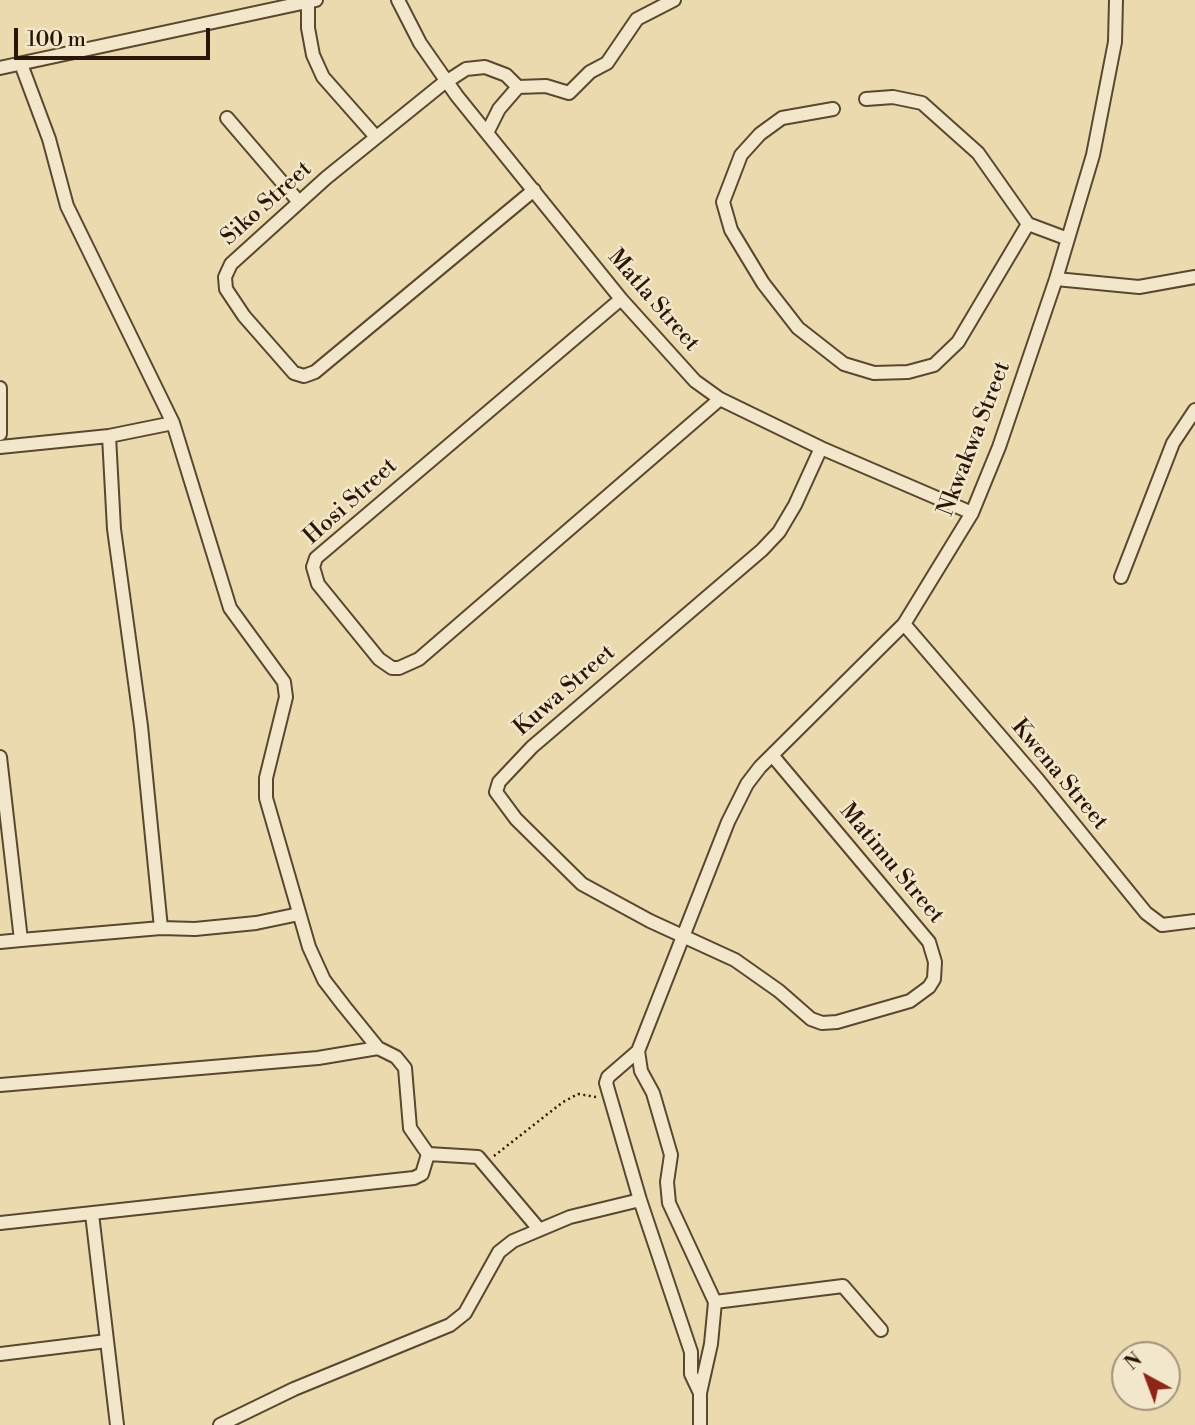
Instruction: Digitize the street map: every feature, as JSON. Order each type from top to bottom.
[{"type":"street","name":"Matla Street","points":[[398,0],[415,34],[446,81],[621,299],[681,367],[720,399],[821,448],[972,513]]},
{"type":"street","points":[[487,133],[499,109],[517,87],[546,86],[569,93],[590,72],[607,63],[637,19],[674,0]]},
{"type":"street","name":"Nkwakwa Street","points":[[638,1051],[736,803],[747,784],[772,755],[842,689],[904,624],[972,513],[999,447],[1056,279],[1093,155],[1108,88],[1117,24],[1116,0]]},
{"type":"street","points":[[0,68],[311,1],[308,28],[313,55],[323,77],[376,137]]},
{"type":"street","points":[[21,64],[49,139],[68,206],[173,423],[230,608],[284,682],[286,697],[266,778],[266,798],[309,947],[324,980],[378,1048],[397,1057],[405,1068],[410,1128],[428,1154]]},
{"type":"street","name":"Siko Street","points":[[517,87],[506,75],[485,67],[466,69],[446,81],[299,202],[231,264],[225,282],[230,299],[294,373],[304,376],[329,363],[534,190]]},
{"type":"street","points":[[866,99],[893,97],[922,103],[978,153],[1028,224],[1068,239]]},
{"type":"street","points":[[833,109],[782,118],[760,134],[741,155],[723,202],[731,230],[763,283],[798,328],[844,363],[874,373],[908,372],[934,365],[958,342],[1028,224]]},
{"type":"street","points":[[227,118],[299,202]]},
{"type":"street","points":[[1056,279],[1139,287],[1195,277]]},
{"type":"street","name":"Hosi Street","points":[[621,299],[316,558],[313,575],[318,584],[379,659],[392,668],[400,668],[419,659],[720,399]]},
{"type":"street","points":[[0,388],[0,434]]},
{"type":"street","points":[[1121,577],[1173,443],[1195,410]]},
{"type":"street","points":[[0,447],[109,436],[173,423]]},
{"type":"street","points":[[109,436],[114,529],[141,726],[160,928]]},
{"type":"street","name":"Kuwa Street","points":[[682,936],[582,884],[501,803],[496,787],[533,747],[762,550],[779,532],[795,505],[821,448]]},
{"type":"street","name":"Kwena Street","points":[[904,624],[1038,780],[1146,913],[1162,925],[1195,921]]},
{"type":"street","name":"Matimu Street","points":[[682,936],[748,968],[802,1012],[822,1023],[857,1017],[910,1001],[934,979],[935,962],[929,942],[772,755]]},
{"type":"street","points":[[0,757],[21,940]]},
{"type":"street","points":[[0,942],[160,928],[207,928],[256,923],[299,914]]},
{"type":"street","points":[[0,1085],[318,1058],[378,1048]]},
{"type":"street","points":[[638,1051],[608,1077],[606,1089],[691,1352],[691,1374],[700,1393]]},
{"type":"street","points":[[638,1051],[641,1071],[653,1093],[671,1155],[667,1182],[669,1203],[715,1302],[711,1344],[700,1393],[699,1425]]},
{"type":"street","points":[[428,1154],[472,1155],[486,1163],[513,1202],[538,1228]]},
{"type":"street","points":[[0,1223],[414,1178],[422,1174],[428,1154]]},
{"type":"street","points":[[220,1425],[294,1389],[450,1325],[475,1298],[499,1252],[538,1228],[642,1205]]},
{"type":"street","points":[[92,1214],[117,1425]]},
{"type":"street","points":[[715,1302],[781,1295],[829,1285],[843,1286],[881,1330]]},
{"type":"street","points":[[0,1354],[107,1341]]},
{"type":"path","points":[[486,1163],[507,1144],[578,1094],[610,1101]]}]
